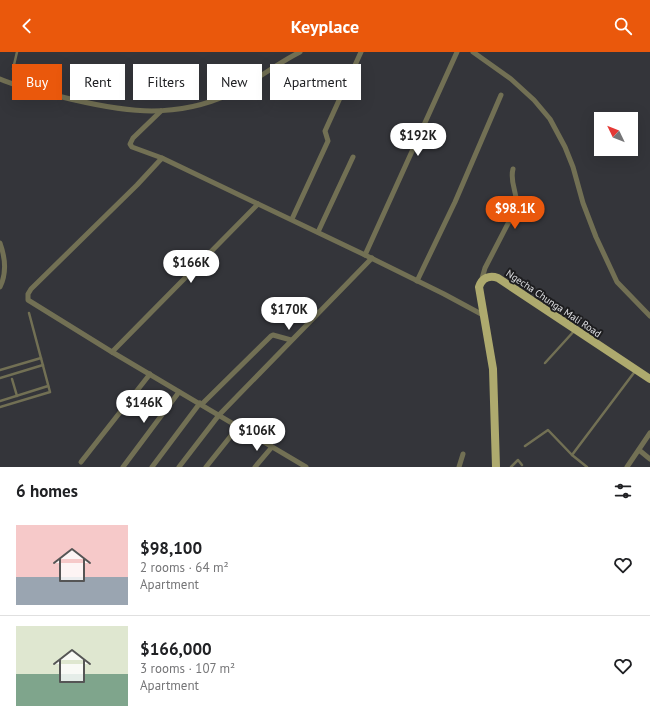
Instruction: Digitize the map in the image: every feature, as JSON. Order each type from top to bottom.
[{"type":"main road","name":"Ngecha Chunga Mali Road","points":[[480,283],[490,276],[498,278],[650,379]]},
{"type":"main road","points":[[480,283],[479,287],[483,315],[493,369],[496,467]]},
{"type":"street","points":[[0,79],[106,108],[138,111],[161,111],[197,106],[230,93],[300,52]]},
{"type":"street","points":[[292,219],[328,141],[325,131],[361,52]]},
{"type":"street","points":[[365,254],[457,52]]},
{"type":"street","points":[[473,52],[488,61],[517,84],[534,100],[555,127],[573,167],[583,203],[598,244],[617,282],[630,298],[650,316]]},
{"type":"street","points":[[417,281],[455,202],[501,95]]},
{"type":"street","points":[[161,111],[130,141],[132,147],[162,158],[292,219],[365,254],[483,315]]},
{"type":"street","points":[[318,232],[353,157]]},
{"type":"street","points":[[162,158],[28,294],[28,300],[112,352],[306,467]]},
{"type":"street","points":[[480,283],[485,268],[516,208],[517,203],[512,180],[513,169]]},
{"type":"street","points":[[112,352],[258,204]]},
{"type":"street","points":[[0,243],[4,261],[4,275],[0,287]]},
{"type":"street","points":[[179,467],[219,415],[372,258]]},
{"type":"street","points":[[152,467],[201,404],[271,336],[273,335],[291,340]]},
{"type":"street","points":[[81,462],[150,374]]},
{"type":"street","points":[[123,467],[179,392]]},
{"type":"street","points":[[206,467],[238,427]]},
{"type":"street","points":[[627,467],[650,433]]},
{"type":"street","points":[[256,467],[272,447]]},
{"type":"street","points":[[639,450],[650,459]]},
{"type":"street","points":[[459,467],[463,454]]},
{"type":"lane","points":[[15,64],[18,52]]},
{"type":"lane","points":[[0,407],[49,393],[50,390],[29,313]]},
{"type":"lane","points":[[545,363],[575,330]]},
{"type":"lane","points":[[0,370],[41,358]]},
{"type":"lane","points":[[0,378],[43,365]]},
{"type":"lane","points":[[572,455],[636,370]]},
{"type":"lane","points":[[12,379],[16,396]]},
{"type":"lane","points":[[0,401],[48,386]]},
{"type":"lane","points":[[525,446],[548,430],[572,455],[587,467]]},
{"type":"lane","points":[[511,467],[518,460],[522,465]]}]
